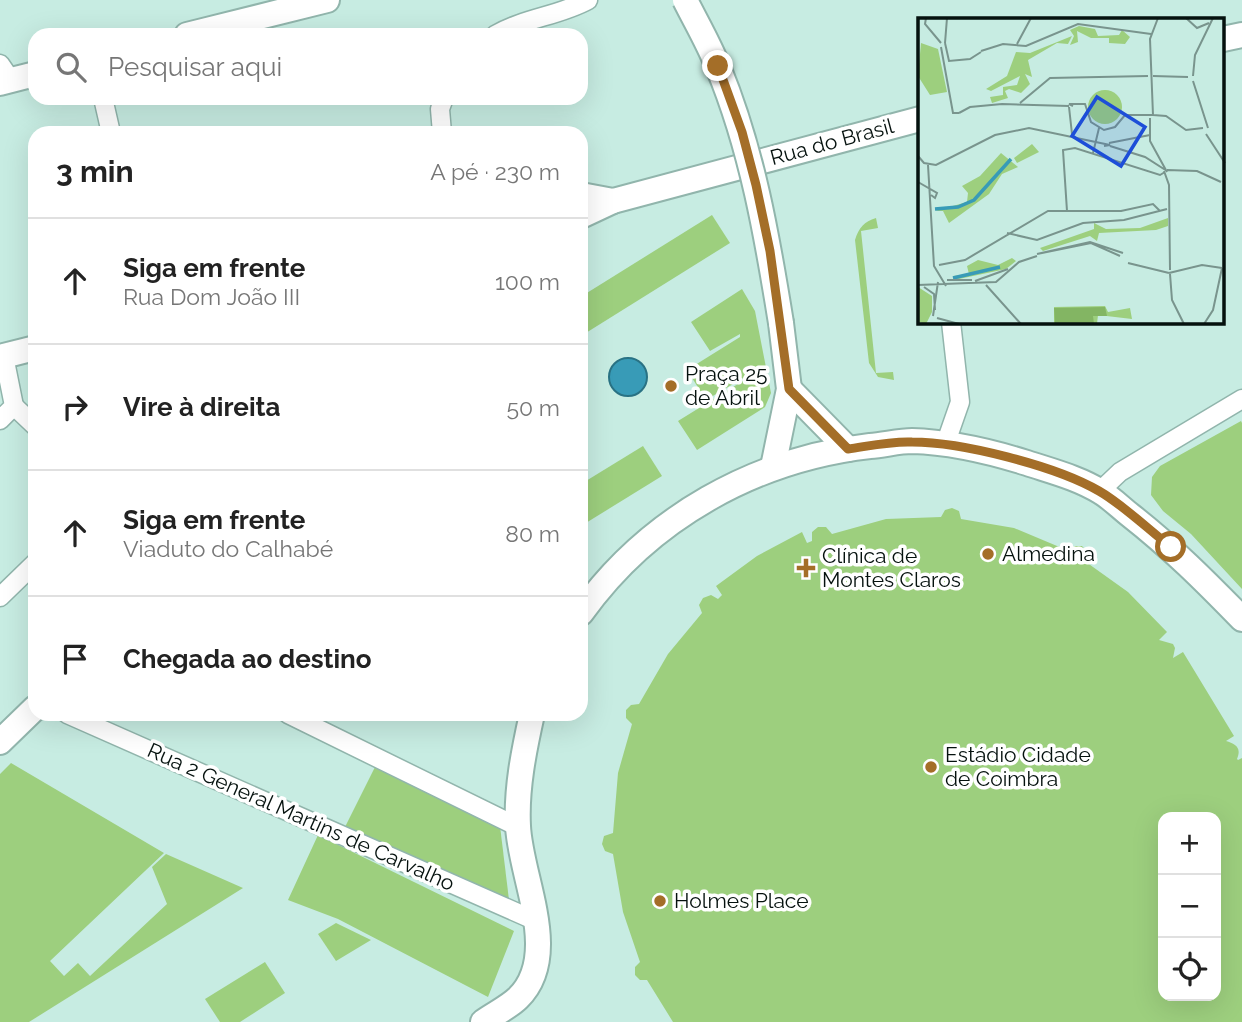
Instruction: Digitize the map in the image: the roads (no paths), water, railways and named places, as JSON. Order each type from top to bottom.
[{"type":"street","points":[[215,28],[327,0]]},
{"type":"street","points":[[509,28],[576,7],[588,0]]},
{"type":"street","points":[[685,0],[718,66],[742,132],[770,251],[789,389],[773,467]]},
{"type":"street","points":[[1224,39],[1242,35]]},
{"type":"street","points":[[105,105],[109,126]]},
{"type":"street","points":[[441,105],[441,126]]},
{"type":"street","name":"Rua do Brasil","points":[[588,196],[613,201],[918,120]]},
{"type":"street","points":[[588,213],[613,201]]},
{"type":"street","points":[[945,445],[960,402],[951,324]]},
{"type":"street","points":[[28,350],[2,357],[14,406],[28,419]]},
{"type":"street","points":[[789,389],[848,449]]},
{"type":"street","points":[[1100,491],[1120,472],[1242,399]]},
{"type":"street","points":[[0,420],[14,406]]},
{"type":"street","points":[[588,604],[622,563],[654,534],[717,492],[773,467],[848,449],[912,442],[945,445],[1012,458],[1100,491],[1171,547],[1242,619]]},
{"type":"street","points":[[0,597],[28,570]]},
{"type":"street","points":[[0,741],[28,715]]},
{"type":"street","name":"Rua 2 General Martins de Carvalho","points":[[82,721],[536,921]]},
{"type":"street","points":[[302,721],[518,827]]},
{"type":"street","points":[[483,1022],[518,998],[532,978],[539,949],[518,827],[522,759],[530,721]]},
{"type":"water","points":[[628,358],[642,363],[647,377],[642,391],[628,396],[614,391],[609,377],[614,363]]},
{"type":"place","name":"Praça 25 de Abril","points":[[671,386]]},
{"type":"place","name":"Almedina","points":[[988,554]]},
{"type":"place","name":"Clínica de Montes Claros","points":[[806,568]]},
{"type":"place","name":"Estádio Cidade de Coimbra","points":[[931,767]]},
{"type":"place","name":"Holmes Place","points":[[660,901]]}]
